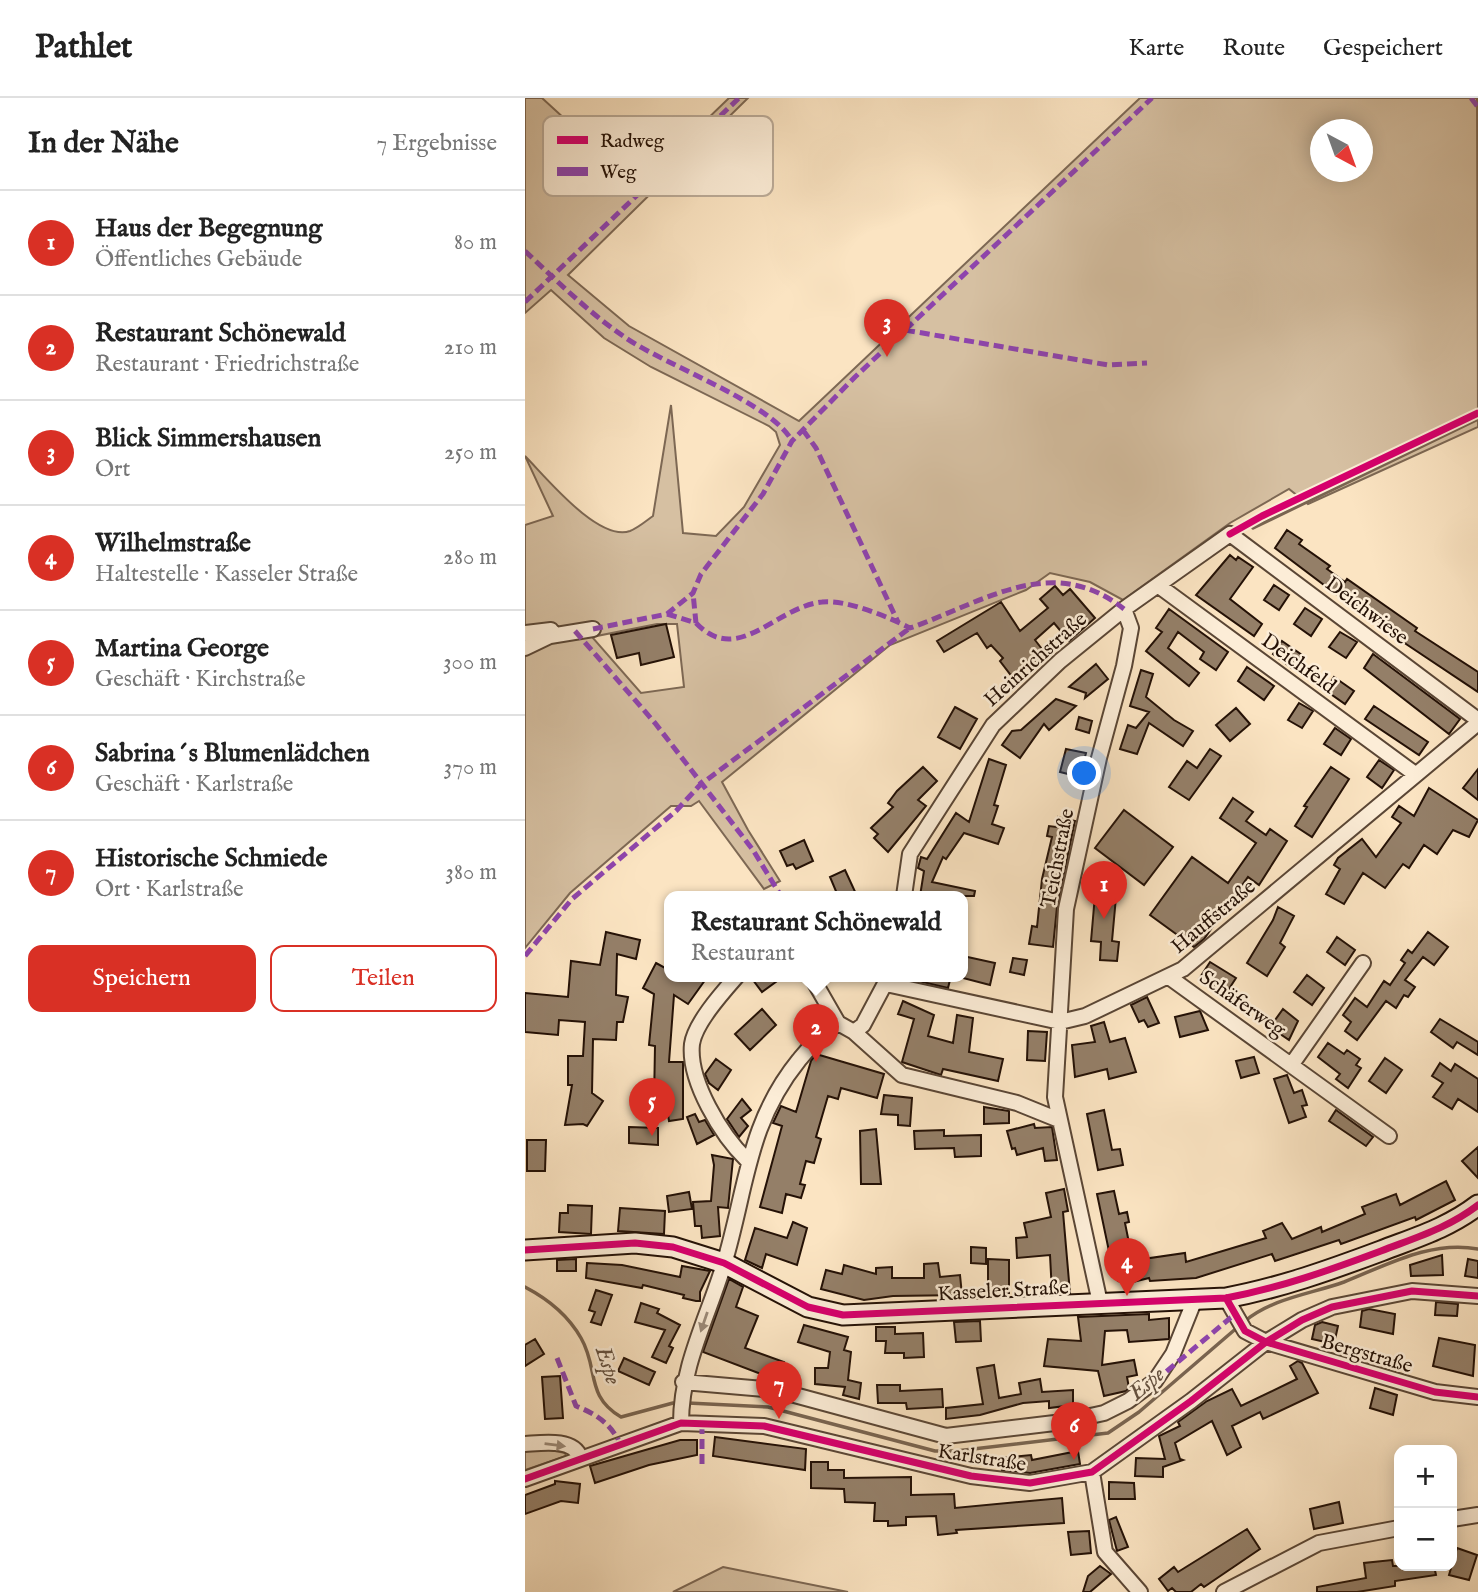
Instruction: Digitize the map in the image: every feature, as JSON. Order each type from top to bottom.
[{"type":"street","name":"Heinrichstraße","points":[[905,891],[910,854],[993,725],[1046,672],[1124,610],[1230,534]]},
{"type":"street","name":"Deichwiese","points":[[1230,534],[1478,721]]},
{"type":"street","name":"Deichfeld","points":[[1159,586],[1415,774]]},
{"type":"street","name":"Teichstraße","points":[[1100,1303],[1055,1097],[1066,909],[1099,758],[1124,666],[1131,628],[1124,610]]},
{"type":"street","points":[[525,633],[593,629]]},
{"type":"street","points":[[525,648],[550,636],[575,631]]},
{"type":"street","name":"Hauffstraße","points":[[895,982],[1060,1022],[1085,1016],[1183,969],[1478,721]]},
{"type":"street","name":"Schäferweg","points":[[1292,1064],[1363,963]]},
{"type":"street","name":"Schäferweg","points":[[1169,977],[1389,1136]]},
{"type":"street","points":[[732,982],[713,1004],[692,1043],[696,1079],[710,1109],[733,1147],[747,1160]]},
{"type":"street","points":[[814,982],[838,1023],[854,1032],[902,1075],[1017,1103],[1059,1120]]},
{"type":"street","points":[[854,1032],[863,1025],[886,982]]},
{"type":"street","points":[[838,1023],[826,1030],[777,1088],[747,1160],[725,1262],[682,1402],[776,1390],[946,1436],[1063,1422],[1104,1413],[1128,1401],[1155,1381],[1173,1354],[1195,1299]]},
{"type":"street","name":"Kasseler Straße","points":[[525,1250],[635,1243],[673,1247],[725,1262],[809,1307],[843,1315],[1226,1298],[1268,1290],[1346,1264],[1453,1224],[1478,1205]]},
{"type":"street","name":"Karlstraße","points":[[525,1479],[580,1457],[682,1402],[764,1426],[971,1476],[1030,1483],[1092,1472],[1191,1401],[1266,1342],[1332,1307],[1412,1291],[1478,1296]]},
{"type":"street","name":"Bergstraße","points":[[1226,1298],[1245,1331],[1266,1342],[1435,1392],[1478,1397]]},
{"type":"street","points":[[525,1444],[553,1442],[572,1447],[580,1457]]},
{"type":"street","points":[[1092,1472],[1105,1552],[1140,1592]]},
{"type":"street","points":[[1457,1519],[1478,1515]]},
{"type":"street","points":[[1224,1592],[1319,1543],[1394,1529]]},
{"type":"shaded area","points":[[525,98],[542,98],[562,116],[543,116],[543,196],[648,196],[568,275],[629,326],[799,421],[1140,98],[1477,98],[1478,427],[1308,504],[1289,489],[1230,523],[1123,600],[1090,582],[1050,573],[1026,590],[890,645],[722,782],[780,881],[764,889],[699,801],[691,806],[671,806],[570,893],[525,948],[525,525],[553,516],[525,456],[588,517],[617,532],[630,531],[653,516],[671,405],[683,533],[716,536],[744,507],[780,445],[776,432],[769,426],[651,367],[604,338],[551,290],[525,313]],"holes":[[[657,624],[677,624],[684,687],[641,693],[592,637]]]},
{"type":"shaded area","points":[[729,98],[748,98],[730,116],[710,116]]},
{"type":"shaded area","points":[[546,1449],[565,1453],[566,1456],[525,1470],[525,1450]]},
{"type":"shaded area","points":[[723,1567],[848,1592],[673,1592]]},
{"type":"building","points":[[1287,530],[1302,540],[1299,544],[1330,566],[1327,569],[1345,582],[1347,579],[1417,628],[1415,631],[1478,672],[1478,692],[1391,634],[1392,632],[1338,591],[1336,594],[1275,548]]},
{"type":"building","points":[[1230,555],[1253,567],[1230,599],[1262,624],[1254,636],[1196,595]]},
{"type":"building","points":[[1274,585],[1289,595],[1279,610],[1264,600]]},
{"type":"building","points":[[1055,586],[1063,595],[1070,589],[1095,618],[1069,641],[1054,623],[1035,640],[1045,653],[1013,678],[1000,661],[1003,658],[991,645],[987,648],[977,633],[944,652],[937,641],[1001,602],[1020,631],[1048,608],[1040,599]]},
{"type":"building","points":[[1305,608],[1322,619],[1311,636],[1294,624]]},
{"type":"building","points":[[1169,609],[1228,652],[1216,670],[1200,659],[1204,652],[1178,632],[1168,648],[1199,673],[1189,686],[1146,651],[1162,632],[1156,628]]},
{"type":"building","points":[[666,624],[674,657],[641,665],[639,653],[617,658],[611,635]]},
{"type":"building","points":[[1340,632],[1357,642],[1346,658],[1329,647]]},
{"type":"building","points":[[1282,641],[1302,655],[1292,668],[1273,654]]},
{"type":"building","points":[[1373,654],[1460,719],[1449,734],[1364,668]]},
{"type":"building","points":[[1096,664],[1108,679],[1085,698],[1086,693],[1069,687]]},
{"type":"building","points":[[1247,667],[1274,686],[1264,700],[1238,681]]},
{"type":"building","points":[[1141,670],[1153,674],[1146,697],[1174,720],[1193,731],[1183,746],[1149,723],[1137,754],[1120,749],[1128,725],[1136,728],[1149,712],[1130,706]]},
{"type":"building","points":[[1334,677],[1354,691],[1345,704],[1325,690]]},
{"type":"building","points":[[1056,699],[1076,706],[1049,730],[1044,724],[1020,758],[1002,745],[1012,731],[1021,730]]},
{"type":"building","points":[[1299,703],[1313,711],[1302,728],[1288,720]]},
{"type":"building","points":[[1374,706],[1428,742],[1419,755],[1365,719]]},
{"type":"building","points":[[955,707],[977,719],[960,749],[938,737]]},
{"type":"building","points":[[1236,708],[1250,724],[1230,741],[1216,725]]},
{"type":"building","points":[[1079,717],[1092,721],[1089,733],[1076,729]]},
{"type":"building","points":[[1335,728],[1351,739],[1341,755],[1324,744]]},
{"type":"building","points":[[1066,749],[1086,753],[1080,777],[1060,772]]},
{"type":"building","points":[[1210,749],[1221,756],[1189,800],[1169,787],[1187,761],[1197,768]]},
{"type":"building","points":[[989,759],[1006,765],[994,805],[998,806],[992,824],[1004,828],[998,844],[964,833],[946,859],[943,857],[932,882],[975,891],[974,896],[968,896],[968,891],[921,891],[924,871],[918,868],[921,857],[927,859],[956,813],[969,822]]},
{"type":"building","points":[[1379,760],[1394,770],[1382,788],[1367,777]]},
{"type":"building","points":[[923,767],[937,781],[918,800],[926,806],[888,852],[874,838],[878,834],[871,828],[893,807],[888,803],[897,791]]},
{"type":"building","points":[[1331,767],[1349,779],[1312,837],[1295,826],[1307,807],[1304,806]]},
{"type":"building","points":[[1478,769],[1478,800],[1463,788]]},
{"type":"building","points":[[1429,788],[1478,820],[1469,837],[1453,830],[1437,854],[1424,845],[1409,868],[1403,864],[1385,888],[1363,873],[1344,904],[1326,894],[1340,869],[1334,865],[1338,858],[1362,839],[1376,857],[1401,823],[1392,817],[1399,806],[1414,816]]},
{"type":"building","points":[[1233,798],[1253,812],[1246,821],[1266,835],[1270,829],[1287,841],[1259,885],[1248,877],[1204,939],[1194,947],[1150,915],[1192,857],[1228,883],[1256,843],[1220,818]]},
{"type":"building","points":[[1124,810],[1173,847],[1144,885],[1095,848]]},
{"type":"building","points":[[1058,817],[1075,821],[1057,907],[1053,947],[1029,944],[1032,926],[1037,927],[1042,879],[1052,837],[1047,836],[1049,826],[1056,827]]},
{"type":"building","points":[[804,840],[813,861],[796,869],[793,864],[787,866],[780,851]]},
{"type":"building","points":[[845,870],[855,891],[836,891],[830,877]]},
{"type":"building","points":[[1095,895],[1116,897],[1112,941],[1119,942],[1117,961],[1100,960],[1101,942],[1091,941]]},
{"type":"building","points":[[1278,907],[1294,916],[1280,943],[1285,947],[1267,976],[1247,963]]},
{"type":"building","points":[[606,932],[640,940],[636,959],[617,954],[616,995],[628,997],[623,1022],[617,1022],[616,1040],[593,1039],[592,1093],[603,1101],[587,1126],[565,1125],[572,1085],[568,1085],[568,1056],[583,1056],[585,1022],[559,1020],[558,1035],[525,1032],[525,993],[568,997],[571,961],[600,965]]},
{"type":"building","points":[[1428,932],[1448,947],[1434,965],[1423,957],[1405,980],[1415,987],[1408,997],[1404,995],[1396,1008],[1386,1001],[1357,1040],[1345,1031],[1351,1022],[1343,1015],[1355,998],[1367,1007],[1384,981],[1390,985],[1405,963],[1401,960],[1408,950],[1412,953]]},
{"type":"building","points":[[1337,937],[1355,950],[1345,965],[1327,952]]},
{"type":"building","points":[[968,957],[995,963],[990,985],[968,979]]},
{"type":"building","points":[[1013,958],[1027,960],[1024,975],[1010,972]]},
{"type":"building","points":[[1210,962],[1236,978],[1225,995],[1199,979]]},
{"type":"building","points":[[656,963],[664,967],[664,982],[704,982],[688,1004],[674,995],[669,1062],[683,1062],[683,1119],[669,1121],[666,1102],[654,1102],[655,1046],[649,1045],[654,994],[643,988]]},
{"type":"building","points":[[1307,975],[1324,988],[1312,1005],[1294,992]]},
{"type":"building","points":[[754,982],[776,982],[762,992]]},
{"type":"building","points":[[922,982],[950,982],[948,988]]},
{"type":"building","points":[[1147,997],[1159,1023],[1148,1027],[1144,1020],[1139,1022],[1131,1005]]},
{"type":"building","points":[[903,1001],[934,1015],[928,1036],[953,1043],[957,1015],[973,1018],[969,1052],[1003,1059],[998,1081],[943,1069],[941,1075],[902,1062],[914,1019],[898,1014]]},
{"type":"building","points":[[762,1009],[776,1025],[750,1050],[735,1034]]},
{"type":"building","points":[[1283,1009],[1298,1021],[1289,1040],[1270,1027]]},
{"type":"building","points":[[1200,1011],[1208,1030],[1180,1037],[1175,1017]]},
{"type":"building","points":[[1440,1019],[1478,1042],[1478,1055],[1457,1042],[1453,1048],[1431,1032]]},
{"type":"building","points":[[1104,1022],[1110,1042],[1125,1038],[1136,1072],[1109,1079],[1107,1069],[1075,1077],[1072,1045],[1095,1042],[1091,1026]]},
{"type":"building","points":[[1028,1031],[1047,1032],[1045,1061],[1027,1060]]},
{"type":"building","points":[[1328,1043],[1344,1054],[1347,1050],[1360,1059],[1356,1065],[1361,1068],[1348,1088],[1336,1079],[1340,1074],[1318,1057]]},
{"type":"building","points":[[816,1054],[884,1074],[877,1098],[841,1088],[838,1099],[828,1096],[816,1137],[821,1139],[814,1163],[806,1161],[800,1184],[805,1185],[801,1198],[786,1194],[782,1213],[760,1207],[782,1126],[773,1123],[781,1106],[796,1112],[811,1061]]},
{"type":"building","points":[[1254,1057],[1259,1073],[1241,1078],[1236,1061]]},
{"type":"building","points":[[1385,1058],[1402,1070],[1386,1093],[1369,1081]]},
{"type":"building","points":[[716,1059],[731,1070],[718,1090],[709,1083],[705,1074]]},
{"type":"building","points":[[1440,1063],[1451,1071],[1455,1064],[1478,1079],[1478,1112],[1458,1099],[1452,1109],[1433,1097],[1443,1083],[1432,1076]]},
{"type":"building","points":[[1287,1075],[1294,1093],[1302,1090],[1307,1105],[1302,1106],[1306,1117],[1289,1123],[1274,1079]]},
{"type":"building","points":[[884,1095],[912,1098],[910,1126],[898,1125],[898,1115],[881,1114]]},
{"type":"building","points":[[742,1099],[751,1110],[741,1118],[748,1126],[739,1137],[727,1119]]},
{"type":"building","points":[[984,1107],[1009,1111],[1009,1123],[984,1124]]},
{"type":"building","points":[[1104,1110],[1112,1150],[1120,1149],[1123,1165],[1098,1170],[1087,1114]]},
{"type":"building","points":[[1336,1110],[1373,1137],[1366,1146],[1329,1121]]},
{"type":"building","points":[[695,1114],[699,1122],[705,1120],[714,1135],[697,1144],[687,1117]]},
{"type":"building","points":[[1034,1124],[1035,1128],[1052,1127],[1057,1160],[1045,1161],[1043,1148],[1017,1155],[1015,1148],[1012,1149],[1007,1131]]},
{"type":"building","points":[[629,1127],[658,1128],[658,1145],[629,1143]]},
{"type":"building","points":[[876,1129],[881,1184],[861,1184],[860,1131]]},
{"type":"building","points":[[944,1130],[944,1136],[981,1135],[981,1156],[955,1157],[954,1148],[915,1149],[914,1131]]},
{"type":"building","points":[[527,1140],[546,1140],[545,1171],[527,1171]]},
{"type":"building","points":[[1478,1147],[1478,1178],[1462,1161]]},
{"type":"building","points":[[712,1155],[733,1159],[728,1208],[718,1207],[720,1236],[702,1238],[701,1226],[695,1226],[693,1202],[711,1201],[714,1165]]},
{"type":"building","points":[[1446,1181],[1455,1200],[1416,1220],[1415,1217],[1341,1244],[1339,1240],[1275,1261],[1272,1254],[1196,1278],[1150,1281],[1149,1278],[1129,1283],[1118,1281],[1114,1275],[1097,1194],[1114,1191],[1119,1214],[1127,1212],[1129,1222],[1125,1223],[1129,1243],[1133,1242],[1136,1260],[1185,1253],[1186,1262],[1266,1238],[1263,1231],[1282,1223],[1292,1239],[1321,1227],[1322,1232],[1365,1214],[1362,1207],[1396,1194],[1400,1205]]},
{"type":"building","points":[[1064,1189],[1068,1211],[1063,1212],[1070,1293],[1052,1293],[1050,1255],[1017,1258],[1016,1238],[1027,1237],[1024,1223],[1051,1217],[1046,1193]]},
{"type":"building","points":[[689,1192],[692,1209],[669,1212],[667,1196]]},
{"type":"building","points":[[568,1205],[592,1206],[591,1234],[559,1232],[560,1213],[568,1213]]},
{"type":"building","points":[[620,1208],[665,1211],[664,1234],[618,1231]]},
{"type":"building","points":[[793,1222],[807,1228],[797,1265],[766,1254],[762,1268],[745,1260],[755,1228],[787,1238]]},
{"type":"building","points":[[971,1247],[986,1248],[986,1264],[971,1263]]},
{"type":"building","points":[[1442,1255],[1443,1275],[1411,1276],[1410,1265]]},
{"type":"building","points":[[576,1259],[576,1271],[557,1271],[557,1260]]},
{"type":"building","points":[[988,1259],[1009,1260],[1009,1293],[988,1293]]},
{"type":"building","points":[[1468,1259],[1478,1261],[1478,1278],[1465,1276]]},
{"type":"building","points":[[587,1263],[622,1265],[680,1277],[682,1266],[710,1271],[700,1292],[700,1301],[696,1301],[683,1298],[684,1295],[643,1285],[642,1288],[586,1278]]},
{"type":"building","points":[[938,1263],[940,1277],[960,1275],[962,1295],[893,1296],[864,1300],[821,1289],[826,1270],[842,1274],[844,1265],[876,1274],[876,1268],[892,1267],[892,1278],[924,1278],[924,1264]]},
{"type":"building","points":[[729,1279],[743,1287],[736,1307],[758,1316],[745,1348],[784,1362],[777,1380],[703,1352]]},
{"type":"building","points":[[596,1290],[612,1295],[601,1325],[591,1322],[595,1312],[589,1310]]},
{"type":"building","points":[[1436,1302],[1458,1304],[1457,1316],[1435,1315]]},
{"type":"building","points":[[641,1303],[659,1309],[657,1313],[680,1325],[669,1346],[673,1348],[666,1363],[652,1357],[665,1330],[635,1322]]},
{"type":"building","points":[[1369,1309],[1395,1314],[1393,1334],[1360,1327],[1362,1311]]},
{"type":"building","points":[[1149,1314],[1149,1320],[1169,1318],[1169,1339],[1129,1342],[1127,1330],[1105,1331],[1102,1365],[1134,1360],[1137,1375],[1127,1377],[1129,1388],[1126,1391],[1104,1396],[1098,1371],[1044,1366],[1048,1339],[1081,1341],[1078,1317]]},
{"type":"building","points":[[980,1321],[981,1341],[956,1342],[954,1322]]},
{"type":"building","points":[[1322,1322],[1338,1326],[1334,1344],[1312,1339],[1315,1325]]},
{"type":"building","points":[[804,1325],[848,1337],[844,1350],[851,1352],[848,1380],[861,1383],[859,1399],[843,1395],[845,1387],[815,1384],[815,1368],[828,1368],[830,1352],[798,1342]]},
{"type":"building","points":[[876,1327],[895,1327],[895,1334],[923,1333],[924,1357],[904,1358],[904,1353],[885,1353],[886,1341],[876,1341]]},
{"type":"building","points":[[1439,1338],[1475,1345],[1473,1376],[1433,1366]]},
{"type":"building","points":[[535,1339],[544,1354],[525,1366],[525,1345]]},
{"type":"building","points":[[624,1358],[655,1372],[649,1385],[618,1371]]},
{"type":"building","points":[[1298,1361],[1302,1363],[1318,1393],[1263,1419],[1260,1412],[1232,1426],[1241,1447],[1227,1455],[1212,1421],[1175,1443],[1180,1459],[1183,1460],[1163,1467],[1163,1477],[1135,1476],[1136,1458],[1165,1459],[1159,1436],[1180,1426],[1178,1422],[1207,1401],[1232,1389],[1241,1406],[1297,1379],[1290,1366]]},
{"type":"building","points":[[994,1365],[999,1398],[1021,1394],[1019,1383],[1040,1379],[1042,1392],[1073,1390],[1073,1405],[1049,1408],[1049,1401],[1023,1403],[980,1415],[946,1419],[946,1408],[983,1404],[977,1368]]},
{"type":"building","points":[[560,1376],[563,1418],[545,1419],[542,1377]]},
{"type":"building","points":[[877,1385],[900,1385],[900,1391],[942,1389],[943,1407],[907,1409],[906,1403],[878,1403]]},
{"type":"building","points":[[1375,1388],[1397,1395],[1393,1415],[1370,1408]]},
{"type":"building","points":[[715,1437],[806,1449],[805,1470],[713,1456]]},
{"type":"building","points":[[680,1440],[697,1440],[697,1455],[649,1465],[595,1483],[590,1466]]},
{"type":"building","points":[[1078,1451],[1080,1464],[1030,1473],[1002,1470],[1001,1458],[1031,1455],[1032,1460]]},
{"type":"building","points":[[811,1462],[828,1462],[828,1470],[844,1470],[844,1478],[911,1477],[911,1495],[954,1494],[955,1508],[1062,1498],[1064,1523],[956,1530],[957,1533],[938,1535],[936,1516],[906,1517],[906,1525],[888,1526],[888,1521],[874,1521],[875,1503],[845,1502],[844,1489],[811,1488]]},
{"type":"building","points":[[555,1481],[580,1484],[578,1503],[561,1501],[525,1514],[525,1495],[555,1484]]},
{"type":"building","points":[[1109,1482],[1134,1483],[1135,1499],[1109,1499]]},
{"type":"building","points":[[1339,1502],[1343,1523],[1314,1529],[1310,1509]]},
{"type":"building","points":[[1116,1517],[1128,1547],[1117,1551],[1109,1520]]},
{"type":"building","points":[[1247,1529],[1260,1549],[1204,1587],[1201,1584],[1191,1592],[1176,1592],[1172,1588],[1168,1591],[1159,1579],[1174,1567],[1178,1572]]},
{"type":"building","points":[[1089,1531],[1091,1553],[1071,1555],[1068,1532]]},
{"type":"building","points":[[1457,1548],[1477,1555],[1469,1580],[1449,1575],[1450,1571],[1457,1571]]},
{"type":"building","points":[[1392,1560],[1394,1571],[1435,1571],[1436,1575],[1395,1581],[1395,1586],[1357,1592],[1317,1592],[1317,1587],[1366,1578],[1364,1563]]},
{"type":"building","points":[[1100,1566],[1111,1574],[1090,1592],[1083,1592],[1088,1576]]},
{"type":"waterway","points":[[1253,528],[1478,419]]},
{"type":"waterway","name":"Espe","points":[[1245,1321],[1280,1302],[1344,1282],[1409,1256],[1443,1248],[1478,1249]]},
{"type":"waterway","name":"Espe","points":[[525,1287],[557,1308],[576,1330],[586,1349],[597,1391],[610,1409],[621,1417],[673,1403]]},
{"type":"waterway","name":"Espe","points":[[688,1403],[768,1407],[935,1451],[956,1451],[1108,1433],[1139,1412],[1239,1326]]},
{"type":"marked path","points":[[720,116],[739,98]]},
{"type":"marked path","points":[[593,629],[667,614],[693,593],[701,574],[763,494],[792,441],[855,377],[1152,98]]},
{"type":"marked path","points":[[1471,98],[1478,107]]},
{"type":"marked path","points":[[525,302],[636,196]]},
{"type":"marked path","points":[[525,251],[599,318],[626,338],[741,399],[781,427],[792,441]]},
{"type":"marked path","points":[[905,330],[1108,365],[1147,363]]},
{"type":"marked path","points":[[803,430],[816,448],[898,622]]},
{"type":"marked path","points":[[696,623],[712,635],[727,639],[742,637],[805,606],[832,602],[867,610],[910,628],[991,596],[1018,587],[1044,583],[1071,584],[1097,592],[1124,609]]},
{"type":"marked path","points":[[667,614],[696,623],[693,593]]},
{"type":"marked path","points":[[525,956],[572,899],[676,811],[700,785],[910,628]]},
{"type":"marked path","points":[[575,631],[655,723],[753,850],[778,891]]},
{"type":"marked path","points":[[1155,1381],[1235,1314]]},
{"type":"marked path","points":[[557,1358],[576,1406],[602,1420],[620,1443]]},
{"type":"marked path","points":[[702,1424],[702,1464]]},
{"type":"cycle path","points":[[1230,534],[1262,516],[1478,413]]},
{"type":"cycle path","points":[[525,1250],[635,1243],[673,1247],[724,1263],[808,1307],[843,1315],[1226,1298],[1285,1284],[1362,1258],[1444,1226],[1478,1205]]},
{"type":"cycle path","points":[[525,1479],[681,1423],[764,1426],[971,1476],[1030,1483],[1092,1472],[1191,1401],[1266,1342],[1302,1320],[1332,1307],[1412,1291],[1478,1296]]},
{"type":"cycle path","points":[[1226,1298],[1245,1331],[1266,1342],[1435,1392],[1478,1397]]},
{"type":"place","name":"Blick Simmershausen","points":[[887,357]]},
{"type":"place","name":"Haus der Begegnung","points":[[1104,919]]},
{"type":"place","name":"Restaurant Schönewald","points":[[816,1062]]},
{"type":"place","name":"Martina George","points":[[652,1136]]},
{"type":"place","name":"Wilhelmstraße","points":[[1127,1296]]},
{"type":"place","name":"Historische Schmiede","points":[[779,1419]]},
{"type":"place","name":"Sabrina´s Blumenlädchen","points":[[1074,1460]]}]
